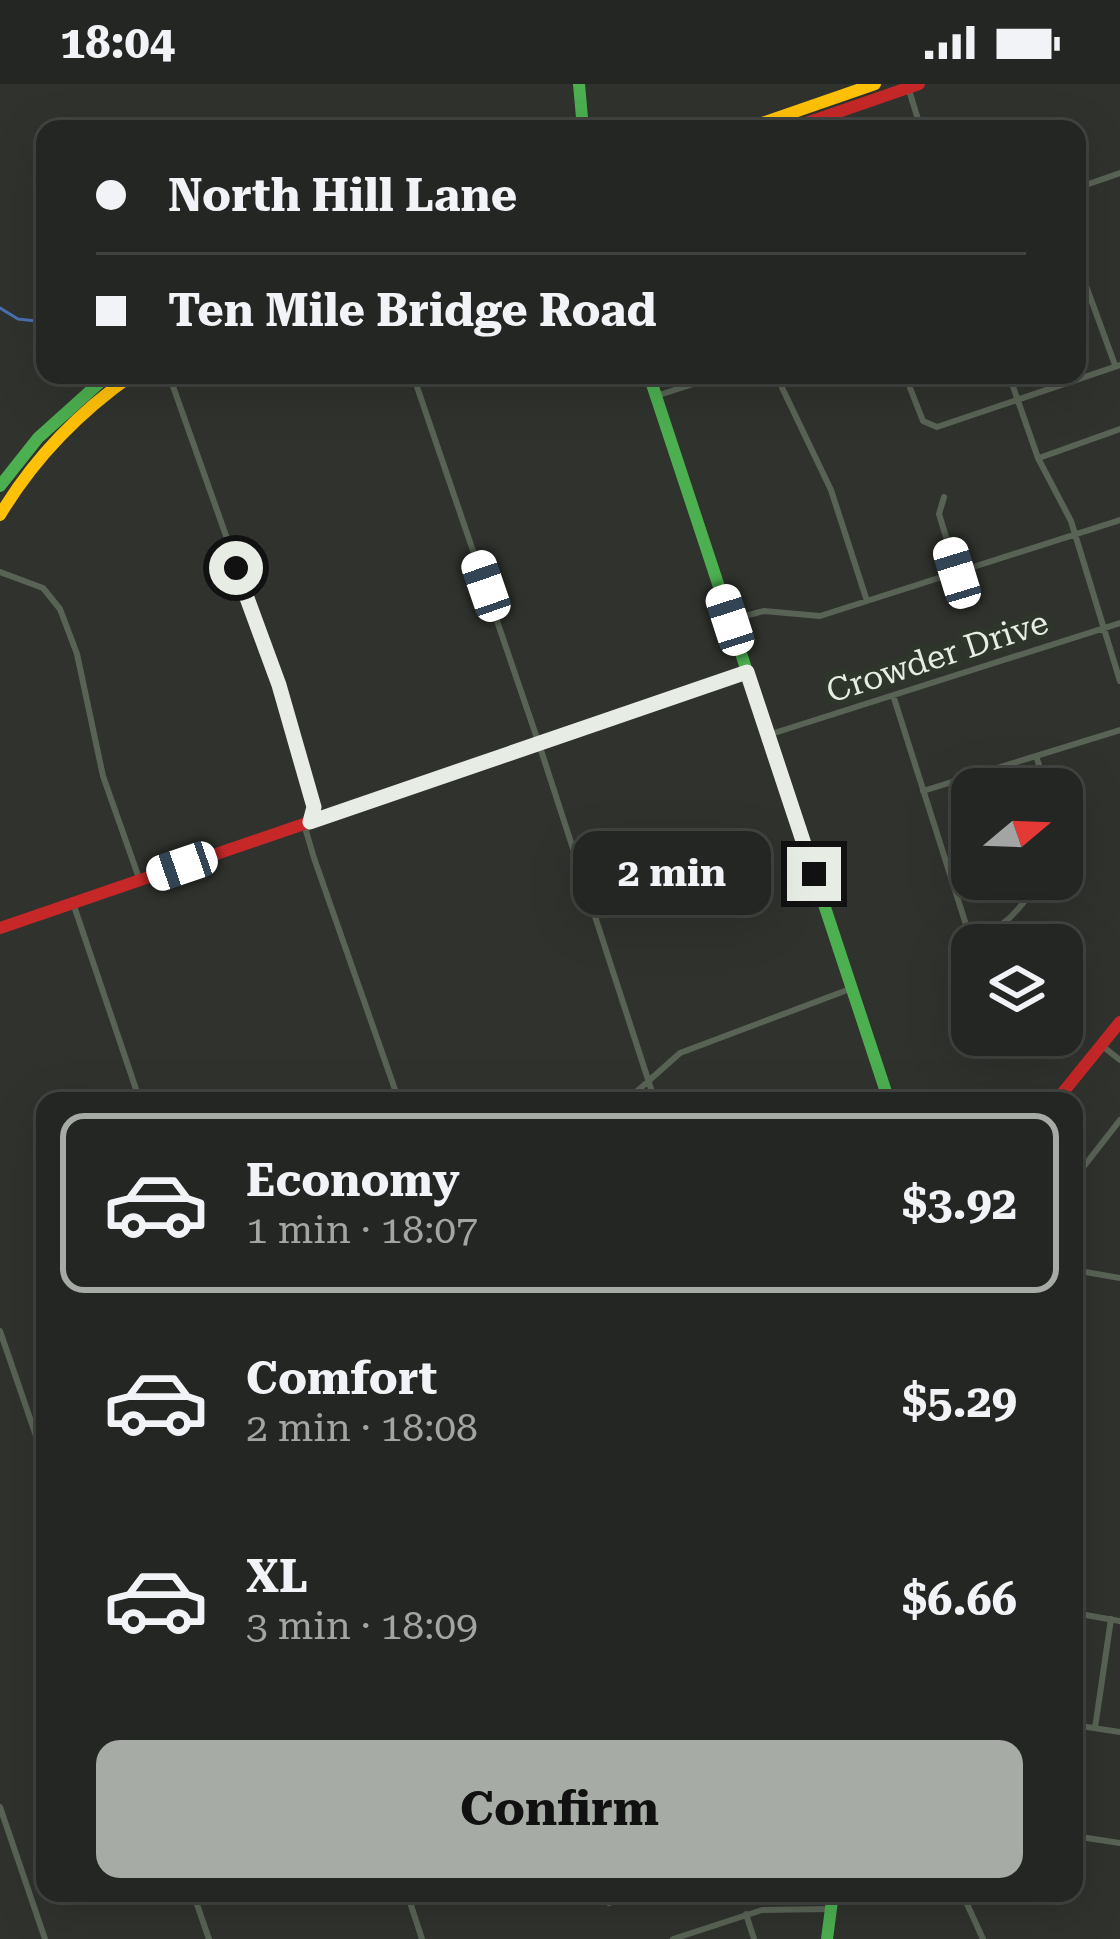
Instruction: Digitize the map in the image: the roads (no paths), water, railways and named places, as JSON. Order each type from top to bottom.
[{"type":"street","points":[[579,84],[582,120]]},
{"type":"street","points":[[771,120],[875,84]]},
{"type":"street","points":[[814,120],[911,85],[919,120]]},
{"type":"street","points":[[1086,185],[1120,173]]},
{"type":"street","points":[[1086,284],[1118,366],[1086,376]]},
{"type":"street","points":[[0,486],[38,438],[98,384]]},
{"type":"street","points":[[0,514],[59,436],[120,384]]},
{"type":"street","points":[[172,384],[279,685],[314,807],[306,831],[396,1092]]},
{"type":"street","points":[[416,384],[652,1092]]},
{"type":"street","points":[[652,384],[886,1092]]},
{"type":"street","points":[[656,397],[694,384]]},
{"type":"street","points":[[780,384],[831,490],[867,602]]},
{"type":"street","points":[[909,384],[923,421],[932,427],[1063,384]]},
{"type":"street","points":[[1012,384],[1038,458],[1067,510],[1120,681]]},
{"type":"street","points":[[1038,458],[1120,429]]},
{"type":"street","points":[[944,497],[939,514],[957,573]]},
{"type":"street","points":[[730,620],[764,611],[820,616],[1120,520]]},
{"type":"street","points":[[0,572],[43,588],[60,609],[77,654],[103,776],[140,880]]},
{"type":"street","name":"Crowder Drive","points":[[768,735],[1120,623]]},
{"type":"street","points":[[0,928],[747,672]]},
{"type":"street","points":[[893,695],[951,879]]},
{"type":"street","points":[[923,791],[1120,730]]},
{"type":"street","points":[[1036,756],[1040,768]]},
{"type":"street","points":[[958,900],[966,926],[981,934],[1003,924],[1024,900]]},
{"type":"street","points":[[73,903],[137,1092]]},
{"type":"street","points":[[635,1092],[664,1064],[701,1042],[852,988]]},
{"type":"street","points":[[1063,1092],[1120,1022]]},
{"type":"street","points":[[1101,1045],[1120,1060]]},
{"type":"street","points":[[1083,1167],[1120,1120]]},
{"type":"street","points":[[1083,1272],[1120,1278]]},
{"type":"street","points":[[0,1331],[36,1436]]},
{"type":"street","points":[[1083,1615],[1115,1620],[1094,1728]]},
{"type":"street","points":[[1083,1726],[1120,1732]]},
{"type":"street","points":[[0,1808],[45,1939]]},
{"type":"street","points":[[1083,1837],[1120,1843]]},
{"type":"street","points":[[0,1852],[14,1847]]},
{"type":"street","points":[[196,1902],[208,1939]]},
{"type":"street","points":[[410,1902],[422,1939]]},
{"type":"street","points":[[827,1939],[831,1902]]},
{"type":"street","points":[[966,1902],[983,1939]]},
{"type":"street","points":[[673,1939],[778,1907],[830,1909]]},
{"type":"street","points":[[746,1914],[754,1939]]},
{"type":"waterway","points":[[0,308],[18,319],[36,321]]}]
